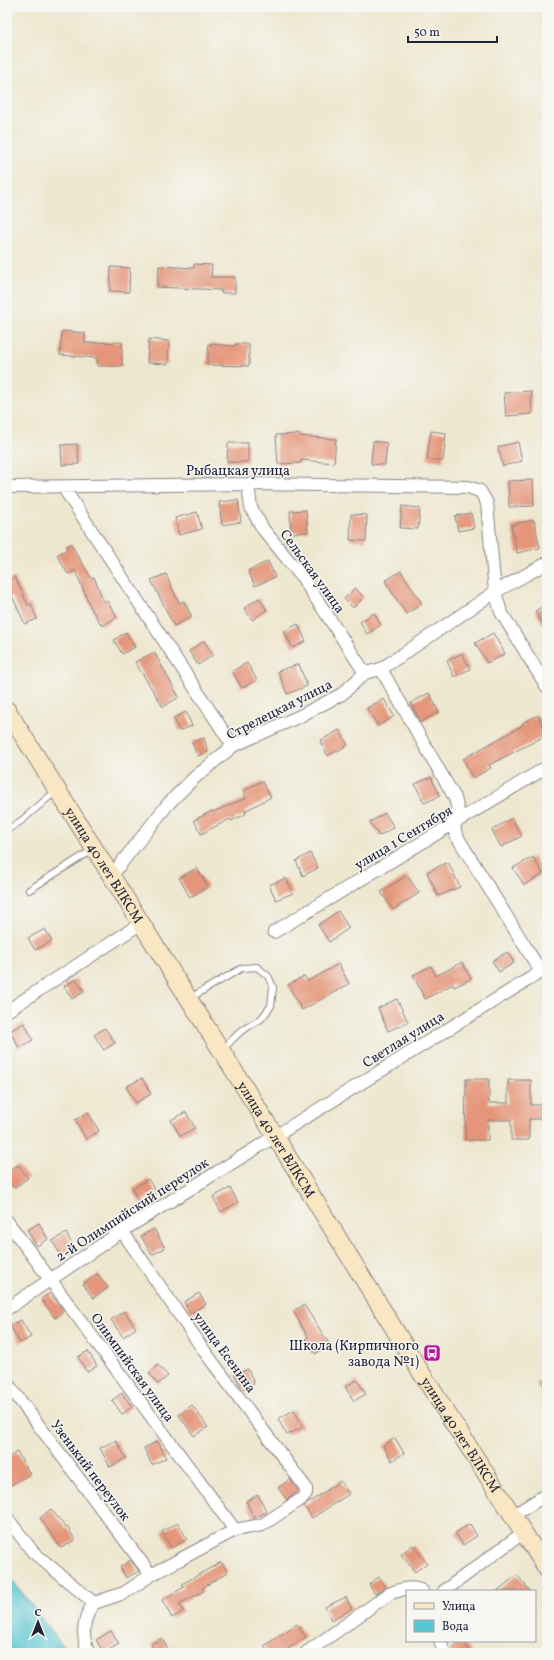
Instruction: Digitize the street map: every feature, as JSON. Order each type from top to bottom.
[{"type":"street","name":"Рыбацкая улица","points":[[7,487],[248,484],[468,487],[480,491],[487,504],[495,592]]},
{"type":"street","name":"Сельская улица","points":[[248,484],[251,508],[263,529],[302,577],[365,673]]},
{"type":"street","points":[[63,487],[233,746]]},
{"type":"street","name":"Стрелецкая улица","points":[[111,876],[168,804],[193,779],[233,746],[300,716],[342,694],[365,673],[381,669],[495,592],[547,563]]},
{"type":"street","points":[[495,592],[501,612],[547,687]]},
{"type":"street","points":[[381,669],[455,798],[458,811],[454,825],[456,835],[544,970]]},
{"type":"street","name":"улица 40 лет ВЛКСМ","points":[[7,710],[140,924],[275,1136],[422,1374],[514,1515],[547,1569]]},
{"type":"street","name":"улица 1 Сентября","points":[[274,932],[454,825],[547,767]]},
{"type":"street","points":[[7,1011],[140,924]]},
{"type":"street","name":"Светлая улица","points":[[275,1136],[544,970]]},
{"type":"street","name":"2-й Олимпийский переулок","points":[[7,1308],[51,1281],[122,1231],[275,1136]]},
{"type":"street","name":"Олимпийская улица","points":[[7,1221],[235,1530]]},
{"type":"street","name":"улица Есенина","points":[[122,1231],[205,1352],[306,1488],[306,1493],[303,1498],[262,1525],[235,1530]]},
{"type":"street","name":"Узенький переулок","points":[[7,1383],[151,1575]]},
{"type":"street","points":[[514,1515],[547,1494]]},
{"type":"street","points":[[7,1518],[33,1552],[94,1603]]},
{"type":"street","points":[[89,1653],[84,1631],[86,1615],[94,1603],[124,1593],[151,1575],[235,1530]]},
{"type":"street","points":[[445,1590],[524,1532]]},
{"type":"street","points":[[306,1653],[322,1648],[389,1594],[402,1589],[420,1590]]},
{"type":"street","points":[[440,1642],[444,1653]]},
{"type":"lane","points":[[7,830],[21,821],[57,790]]},
{"type":"lane","points":[[29,890],[94,849]]},
{"type":"lane","points":[[188,999],[242,968],[257,967],[268,976],[273,987],[271,1006],[261,1019],[241,1031],[221,1051]]},
{"type":"green space","points":[[547,1379],[547,1402],[537,1384]]},
{"type":"water","points":[[7,1573],[68,1653],[7,1653]]},
{"type":"building","points":[[194,264],[212,265],[211,277],[235,277],[235,293],[221,293],[221,290],[157,287],[159,266],[194,268]]},
{"type":"building","points":[[111,267],[130,268],[129,292],[110,291]]},
{"type":"building","points":[[62,331],[85,333],[85,343],[122,342],[122,366],[97,366],[97,358],[60,355]]},
{"type":"building","points":[[149,339],[169,341],[168,364],[147,363]]},
{"type":"building","points":[[209,344],[235,346],[235,344],[249,344],[249,366],[207,365]]},
{"type":"building","points":[[531,391],[532,414],[506,416],[504,393]]},
{"type":"building","points":[[431,431],[446,433],[443,461],[427,459]]},
{"type":"building","points":[[299,434],[300,436],[336,439],[334,463],[301,460],[301,463],[278,464],[276,435]]},
{"type":"building","points":[[373,441],[387,443],[385,465],[371,464]]},
{"type":"building","points":[[518,442],[522,461],[503,466],[498,447]]},
{"type":"building","points":[[228,443],[248,443],[248,462],[227,462]]},
{"type":"building","points":[[77,444],[79,464],[62,465],[61,445]]},
{"type":"building","points":[[533,480],[534,506],[509,507],[508,481]]},
{"type":"building","points":[[238,500],[241,522],[222,525],[219,502]]},
{"type":"building","points":[[402,506],[420,508],[418,529],[400,528]]},
{"type":"building","points":[[306,510],[308,532],[291,533],[290,511]]},
{"type":"building","points":[[197,512],[202,529],[179,535],[175,518]]},
{"type":"building","points":[[471,513],[474,528],[458,531],[455,516]]},
{"type":"building","points":[[351,514],[367,515],[366,541],[350,540]]},
{"type":"building","points":[[534,520],[540,548],[517,553],[511,525]]},
{"type":"building","points":[[71,544],[91,578],[94,577],[104,602],[107,601],[117,617],[102,626],[91,608],[75,570],[68,574],[57,555],[67,549],[66,546]]},
{"type":"building","points":[[268,561],[275,577],[255,586],[248,571]]},
{"type":"building","points":[[401,571],[422,604],[406,614],[385,581]]},
{"type":"building","points":[[166,574],[179,603],[184,601],[192,617],[174,626],[151,580]]},
{"type":"building","points":[[15,577],[28,605],[31,604],[37,619],[25,624],[12,596],[9,598],[7,592],[7,581]]},
{"type":"building","points":[[355,588],[364,597],[353,608],[344,599]]},
{"type":"building","points":[[259,598],[267,610],[252,620],[244,608]]},
{"type":"building","points":[[547,604],[547,632],[535,611]]},
{"type":"building","points":[[374,613],[381,625],[367,634],[360,622]]},
{"type":"building","points":[[298,624],[306,641],[293,648],[284,631]]},
{"type":"building","points":[[126,632],[135,647],[122,654],[114,640]]},
{"type":"building","points":[[493,633],[505,654],[487,663],[475,643]]},
{"type":"building","points":[[204,641],[213,655],[198,665],[189,651]]},
{"type":"building","points":[[154,652],[179,697],[163,707],[135,662]]},
{"type":"building","points":[[462,653],[470,669],[454,677],[447,661]]},
{"type":"building","points":[[247,663],[257,680],[242,688],[232,671]]},
{"type":"building","points":[[299,664],[307,686],[287,694],[278,671]]},
{"type":"building","points":[[429,693],[439,712],[421,722],[411,703]]},
{"type":"building","points":[[384,699],[394,716],[378,726],[367,708]]},
{"type":"building","points":[[186,712],[192,726],[179,731],[174,718]]},
{"type":"building","points":[[538,715],[547,735],[489,765],[491,768],[473,778],[463,759]]},
{"type":"building","points":[[339,730],[348,745],[328,756],[320,741]]},
{"type":"building","points":[[204,738],[208,752],[197,756],[192,742]]},
{"type":"building","points":[[431,777],[440,796],[424,803],[415,784]]},
{"type":"building","points":[[262,781],[271,797],[245,811],[246,814],[231,821],[230,819],[201,834],[194,820],[212,811],[213,812],[246,798],[243,791]]},
{"type":"building","points":[[385,813],[394,827],[379,836],[370,822]]},
{"type":"building","points":[[512,818],[522,836],[501,847],[492,830]]},
{"type":"building","points":[[310,853],[318,868],[303,876],[296,861]]},
{"type":"building","points":[[533,857],[543,874],[524,885],[513,868]]},
{"type":"building","points":[[448,862],[460,887],[438,896],[427,872]]},
{"type":"building","points":[[197,868],[208,887],[190,897],[179,878]]},
{"type":"building","points":[[407,875],[419,893],[393,910],[381,892]]},
{"type":"building","points":[[286,878],[293,893],[276,900],[269,885]]},
{"type":"building","points":[[338,911],[349,928],[329,942],[318,925]]},
{"type":"building","points":[[45,929],[52,941],[35,950],[28,938]]},
{"type":"building","points":[[507,952],[514,963],[499,972],[492,961]]},
{"type":"building","points":[[462,962],[471,979],[454,987],[453,984],[425,999],[413,975],[431,966],[436,976]]},
{"type":"building","points":[[339,964],[349,984],[302,1010],[288,985],[304,976],[308,981]]},
{"type":"building","points":[[76,979],[84,992],[72,999],[64,986]]},
{"type":"building","points":[[397,999],[408,1022],[388,1031],[378,1008]]},
{"type":"building","points":[[24,1023],[33,1040],[19,1048],[10,1031]]},
{"type":"building","points":[[105,1028],[115,1043],[104,1050],[94,1035]]},
{"type":"building","points":[[142,1078],[151,1094],[136,1103],[126,1087]]},
{"type":"building","points":[[466,1079],[489,1079],[489,1103],[508,1103],[508,1080],[531,1080],[531,1105],[547,1105],[547,1119],[529,1119],[529,1140],[511,1140],[511,1120],[488,1120],[488,1140],[465,1140]]},
{"type":"building","points":[[88,1112],[99,1131],[86,1139],[75,1120]]},
{"type":"building","points":[[186,1112],[195,1128],[180,1136],[171,1120]]},
{"type":"building","points":[[18,1165],[28,1178],[14,1188],[7,1179],[7,1172]]},
{"type":"building","points":[[148,1179],[156,1192],[140,1203],[132,1189]]},
{"type":"building","points":[[230,1188],[238,1202],[221,1212],[213,1197]]},
{"type":"building","points":[[39,1223],[48,1239],[37,1246],[27,1230]]},
{"type":"building","points":[[154,1229],[165,1248],[152,1255],[141,1236]]},
{"type":"building","points":[[66,1233],[75,1249],[62,1257],[52,1241]]},
{"type":"building","points":[[98,1274],[108,1288],[93,1298],[83,1284]]},
{"type":"building","points":[[50,1293],[64,1311],[55,1318],[41,1299]]},
{"type":"building","points":[[199,1293],[206,1304],[191,1313],[184,1302]]},
{"type":"building","points":[[304,1305],[330,1345],[315,1354],[305,1339],[308,1337],[293,1311]]},
{"type":"building","points":[[124,1311],[136,1328],[123,1337],[111,1320]]},
{"type":"building","points":[[21,1320],[31,1337],[20,1343],[10,1325]]},
{"type":"building","points":[[88,1351],[97,1366],[87,1372],[78,1357]]},
{"type":"building","points":[[158,1365],[168,1376],[158,1384],[149,1373]]},
{"type":"building","points":[[248,1369],[254,1384],[242,1389],[235,1375]]},
{"type":"building","points":[[357,1380],[366,1394],[354,1401],[345,1387]]},
{"type":"building","points":[[122,1393],[132,1407],[122,1414],[112,1400]]},
{"type":"building","points":[[192,1405],[208,1427],[194,1436],[179,1415]]},
{"type":"building","points":[[294,1410],[303,1427],[287,1435],[278,1419]]},
{"type":"building","points":[[395,1438],[404,1453],[392,1461],[383,1446]]},
{"type":"building","points":[[116,1440],[126,1458],[110,1467],[100,1448]]},
{"type":"building","points":[[158,1441],[166,1458],[152,1465],[144,1448]]},
{"type":"building","points":[[17,1452],[30,1474],[11,1485],[7,1478],[7,1458]]},
{"type":"building","points":[[290,1479],[298,1491],[287,1500],[278,1488]]},
{"type":"building","points":[[340,1481],[349,1494],[312,1518],[304,1506]]},
{"type":"building","points":[[258,1495],[267,1512],[254,1518],[246,1501]]},
{"type":"building","points":[[51,1509],[66,1528],[68,1527],[75,1540],[61,1548],[40,1518]]},
{"type":"building","points":[[178,1523],[187,1539],[171,1548],[162,1531]]},
{"type":"building","points":[[470,1524],[477,1536],[463,1545],[455,1533]]},
{"type":"building","points":[[413,1545],[427,1563],[415,1572],[401,1554]]},
{"type":"building","points":[[131,1560],[139,1571],[126,1578],[120,1567]]},
{"type":"building","points":[[221,1562],[228,1572],[202,1588],[204,1591],[179,1604],[183,1611],[172,1618],[162,1600],[184,1587],[182,1584]]},
{"type":"building","points":[[517,1575],[529,1590],[498,1590]]},
{"type":"building","points":[[379,1577],[386,1587],[375,1594],[369,1584]]},
{"type":"building","points":[[346,1597],[352,1609],[331,1620],[325,1607]]},
{"type":"building","points":[[297,1624],[306,1637],[282,1653],[269,1653],[264,1646]]},
{"type":"building","points":[[111,1631],[119,1644],[104,1653],[96,1640]]},
{"type":"building","points":[[162,1638],[168,1649],[162,1653],[156,1653],[151,1644]]},
{"type":"building","points":[[464,1642],[471,1653],[451,1653],[451,1649]]},
{"type":"place","name":"Школа (Кирпичного завода №1)","points":[[432,1353]]}]
